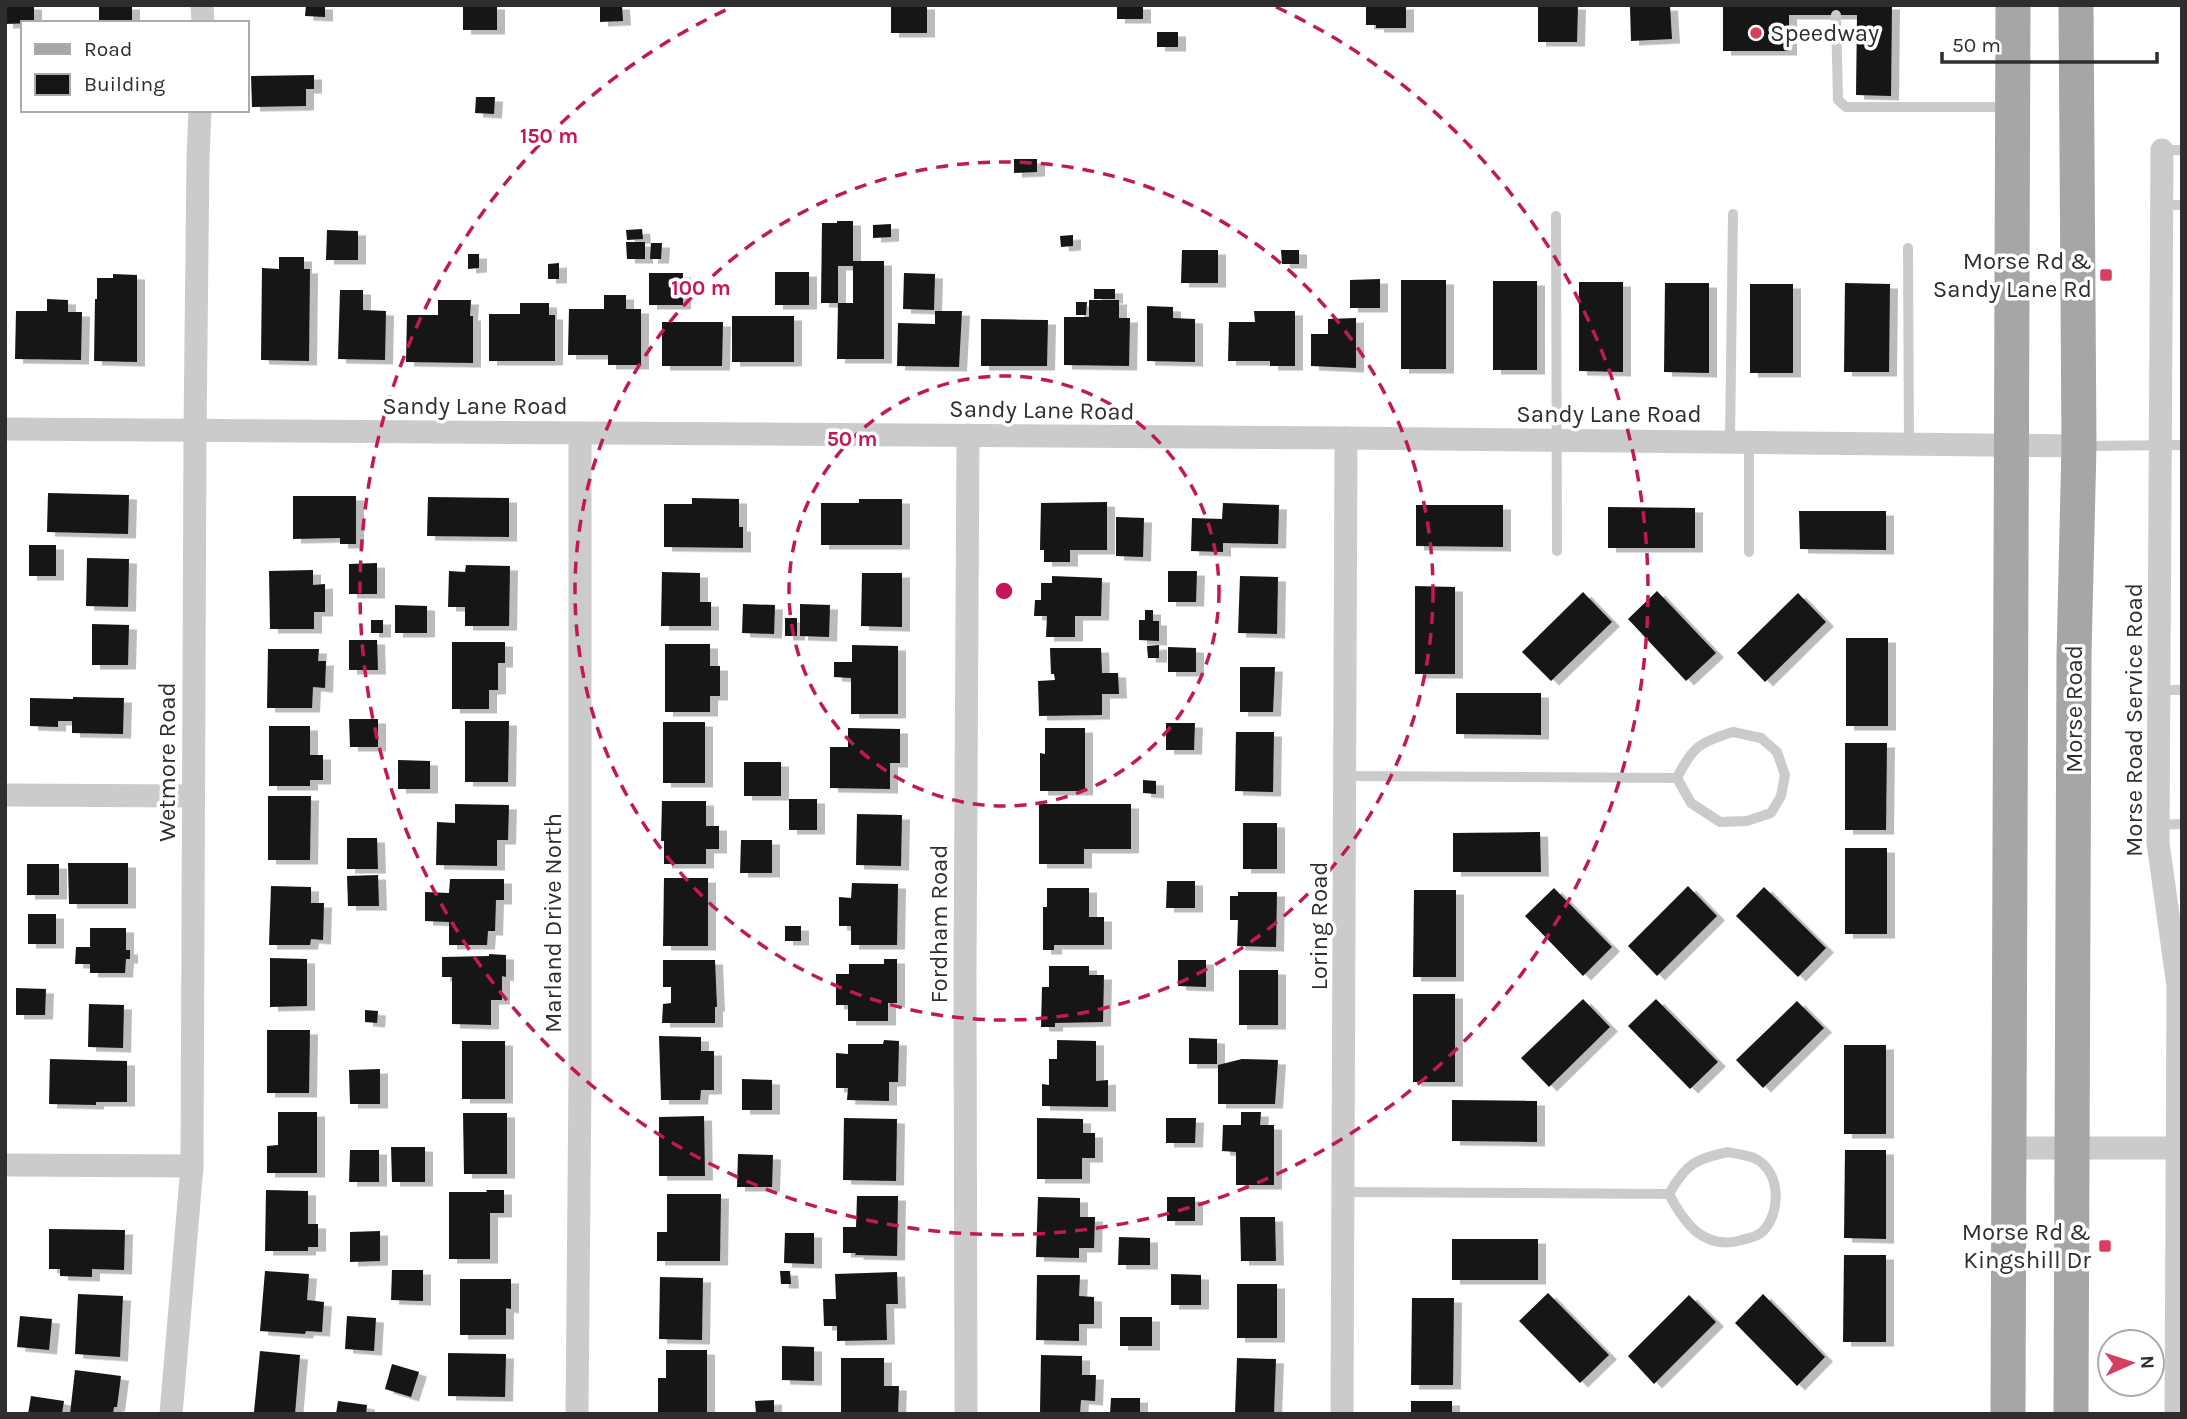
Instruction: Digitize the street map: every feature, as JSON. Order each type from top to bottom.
[{"type":"main road","points":[[2008,1414],[2013,5]]},
{"type":"main road","name":"Morse Road","points":[[2071,1414],[2074,655],[2079,446],[2076,5]]},
{"type":"street","name":"Wetmore Road","points":[[171,1414],[192,1166],[195,432],[200,112]]},
{"type":"street","name":"Morse Road Service Road","points":[[2172,150],[2171,446],[2159,690],[2158,843],[2178,986],[2176,1414]]},
{"type":"street","name":"Sandy Lane Road","points":[[5,429],[1739,441],[2079,446]]},
{"type":"street","name":"Marland Drive North","points":[[576,1414],[580,1077],[580,433]]},
{"type":"street","name":"Fordham Road","points":[[966,1414],[968,435]]},
{"type":"street","name":"Loring Road","points":[[1342,1414],[1346,438]]},
{"type":"street","points":[[5,795],[193,796]]},
{"type":"street","points":[[2009,1148],[2179,1148]]},
{"type":"street","points":[[5,1165],[192,1166]]},
{"type":"lane","points":[[1836,15],[1838,100],[1846,107],[2013,107]]},
{"type":"lane","points":[[1733,214],[1739,441],[1749,552]]},
{"type":"lane","points":[[1556,216],[1557,551]]},
{"type":"lane","points":[[1908,248],[1909,443]]},
{"type":"lane","points":[[2079,446],[2171,446]]},
{"type":"lane","points":[[2159,690],[2182,690]]},
{"type":"lane","points":[[1733,732],[1761,738],[1777,752],[1785,775],[1780,796],[1771,813],[1748,821],[1720,822],[1691,803],[1676,778],[1687,756],[1707,740],[1733,732]]},
{"type":"lane","points":[[1345,776],[1676,778]]},
{"type":"lane","points":[[2158,825],[2182,824]]},
{"type":"lane","points":[[1728,1152],[1756,1159],[1771,1174],[1777,1198],[1772,1219],[1760,1234],[1737,1241],[1709,1241],[1682,1219],[1669,1194],[1681,1172],[1703,1157],[1728,1152]]},
{"type":"lane","points":[[1343,1192],[1669,1194]]},
{"type":"building","points":[[5,5],[34,5],[34,21],[5,24]]},
{"type":"building","points":[[99,5],[132,5],[132,21],[99,21]]},
{"type":"building","points":[[306,5],[325,5],[325,17],[305,16]]},
{"type":"building","points":[[463,5],[497,5],[497,30],[463,30]]},
{"type":"building","points":[[600,5],[622,5],[623,21],[600,22]]},
{"type":"building","points":[[891,5],[927,5],[927,33],[891,33]]},
{"type":"building","points":[[1117,5],[1143,5],[1143,19],[1117,19]]},
{"type":"building","points":[[1366,5],[1406,5],[1406,28],[1376,28],[1376,25],[1366,25]]},
{"type":"building","points":[[1538,5],[1578,5],[1577,42],[1538,42]]},
{"type":"building","points":[[1723,5],[1892,5],[1891,96],[1856,95],[1857,15],[1789,15],[1789,51],[1723,51]]},
{"type":"building","points":[[1670,6],[1672,39],[1631,41],[1630,7]]},
{"type":"building","points":[[1157,32],[1178,32],[1178,47],[1157,47]]},
{"type":"building","points":[[314,75],[314,89],[306,89],[306,106],[252,107],[251,76]]},
{"type":"building","points":[[476,97],[495,97],[494,114],[475,113]]},
{"type":"building","points":[[1014,159],[1037,159],[1037,172],[1014,173]]},
{"type":"building","points":[[853,221],[853,261],[884,261],[884,359],[837,359],[838,303],[821,303],[822,223]],"holes":[[[838,266],[853,266],[853,303],[838,303]]]},
{"type":"building","points":[[891,224],[891,237],[873,238],[873,225]]},
{"type":"building","points":[[642,229],[643,239],[627,240],[626,230]]},
{"type":"building","points":[[327,230],[358,231],[358,260],[326,260]]},
{"type":"building","points":[[1073,235],[1073,246],[1061,247],[1060,236]]},
{"type":"building","points":[[626,242],[645,242],[645,259],[627,259]]},
{"type":"building","points":[[651,243],[662,243],[661,259],[650,259]]},
{"type":"building","points":[[1182,250],[1218,250],[1218,283],[1181,283]]},
{"type":"building","points":[[1281,250],[1299,250],[1299,264],[1282,264]]},
{"type":"building","points":[[468,254],[479,254],[479,268],[468,269]]},
{"type":"building","points":[[279,257],[304,257],[304,269],[310,269],[309,361],[261,360],[262,268],[279,269]]},
{"type":"building","points":[[559,263],[559,279],[548,279],[548,264]]},
{"type":"building","points":[[775,272],[809,272],[809,305],[775,305]]},
{"type":"building","points":[[649,273],[683,273],[683,305],[649,305]]},
{"type":"building","points":[[904,273],[935,274],[934,310],[903,309]]},
{"type":"building","points":[[113,274],[137,275],[137,362],[94,361],[97,278],[113,278]]},
{"type":"building","points":[[1380,279],[1380,308],[1350,308],[1350,280]]},
{"type":"building","points":[[1401,280],[1446,280],[1446,369],[1401,369]]},
{"type":"building","points":[[1493,281],[1537,281],[1537,370],[1493,370]]},
{"type":"building","points":[[1579,282],[1623,282],[1623,372],[1579,371]]},
{"type":"building","points":[[1665,283],[1709,283],[1709,373],[1664,372]]},
{"type":"building","points":[[1845,283],[1890,284],[1889,372],[1844,372]]},
{"type":"building","points":[[1750,284],[1793,284],[1793,373],[1750,373]]},
{"type":"building","points":[[1094,289],[1115,289],[1115,299],[1094,299]]},
{"type":"building","points":[[340,290],[363,290],[363,310],[386,311],[385,360],[338,359]]},
{"type":"building","points":[[604,295],[626,295],[626,309],[641,309],[641,365],[608,365],[608,355],[568,355],[569,309],[604,309]]},
{"type":"building","points":[[47,299],[68,300],[68,312],[82,312],[81,360],[15,359],[16,311],[47,311]]},
{"type":"building","points":[[438,300],[471,300],[473,363],[406,362],[407,315],[438,315]]},
{"type":"building","points":[[1089,300],[1119,300],[1119,318],[1130,318],[1129,366],[1064,365],[1064,317],[1089,317]]},
{"type":"building","points":[[1076,302],[1087,302],[1086,315],[1076,315]]},
{"type":"building","points":[[520,303],[549,303],[549,315],[555,315],[555,361],[489,361],[489,314],[520,314]]},
{"type":"building","points":[[1147,306],[1173,307],[1173,318],[1195,319],[1195,362],[1147,361]]},
{"type":"building","points":[[935,311],[962,311],[959,367],[897,366],[898,323],[935,324]]},
{"type":"building","points":[[1254,311],[1295,311],[1295,366],[1270,366],[1270,361],[1228,361],[1229,322],[1255,322]]},
{"type":"building","points":[[732,316],[794,316],[794,362],[732,362]]},
{"type":"building","points":[[1356,318],[1356,368],[1311,366],[1311,334],[1328,334],[1328,319]]},
{"type":"building","points":[[981,319],[1048,320],[1047,366],[981,366]]},
{"type":"building","points":[[662,322],[723,322],[722,366],[662,366]]},
{"type":"building","points":[[48,493],[129,495],[128,534],[47,532]]},
{"type":"building","points":[[293,496],[356,496],[356,544],[340,544],[340,538],[293,539]]},
{"type":"building","points":[[428,497],[509,498],[509,537],[427,536]]},
{"type":"building","points":[[692,498],[739,499],[739,527],[743,527],[743,548],[664,547],[664,504],[692,504]]},
{"type":"building","points":[[859,499],[902,499],[902,545],[821,545],[821,503],[859,503]]},
{"type":"building","points":[[1107,502],[1107,550],[1070,550],[1070,562],[1044,562],[1044,550],[1040,550],[1041,503]]},
{"type":"building","points":[[1223,503],[1279,505],[1278,544],[1223,543],[1223,552],[1191,551],[1192,518],[1222,519]]},
{"type":"building","points":[[1416,505],[1503,505],[1503,547],[1416,546]]},
{"type":"building","points":[[1608,507],[1695,508],[1695,548],[1608,548]]},
{"type":"building","points":[[1799,511],[1886,511],[1886,550],[1800,549]]},
{"type":"building","points":[[1116,517],[1144,518],[1143,557],[1116,556]]},
{"type":"building","points":[[29,545],[56,545],[56,576],[29,576]]},
{"type":"building","points":[[87,558],[129,559],[128,607],[86,606]]},
{"type":"building","points":[[377,563],[377,594],[349,594],[349,564]]},
{"type":"building","points":[[466,565],[510,566],[509,626],[465,626],[465,607],[448,607],[449,571],[465,572]]},
{"type":"building","points":[[313,570],[313,585],[325,584],[325,612],[314,612],[314,629],[270,629],[269,571]]},
{"type":"building","points":[[1168,571],[1197,571],[1196,602],[1168,602]]},
{"type":"building","points":[[662,572],[700,573],[700,602],[711,602],[711,626],[661,626]]},
{"type":"building","points":[[862,573],[902,573],[902,627],[861,626]]},
{"type":"building","points":[[1052,576],[1102,578],[1101,616],[1075,616],[1075,637],[1046,637],[1047,616],[1034,616],[1035,600],[1041,600],[1041,583],[1052,583]]},
{"type":"building","points":[[1240,576],[1278,577],[1277,634],[1238,633]]},
{"type":"building","points":[[1415,586],[1455,587],[1455,674],[1415,674]]},
{"type":"building","points":[[1657,591],[1716,653],[1686,681],[1628,619]]},
{"type":"building","points":[[1583,592],[1612,622],[1551,681],[1522,652]]},
{"type":"building","points":[[1798,593],[1826,622],[1765,682],[1737,653]]},
{"type":"building","points":[[743,604],[775,605],[774,634],[742,633]]},
{"type":"building","points":[[800,604],[830,605],[829,637],[800,636]]},
{"type":"building","points":[[395,605],[427,606],[427,633],[395,633]]},
{"type":"building","points":[[1145,610],[1153,610],[1153,621],[1159,621],[1159,641],[1139,640],[1139,620],[1145,620]]},
{"type":"building","points":[[785,618],[797,618],[797,636],[785,636]]},
{"type":"building","points":[[371,620],[383,620],[383,633],[371,633]]},
{"type":"building","points":[[92,624],[129,625],[128,665],[92,665]]},
{"type":"building","points":[[1846,638],[1888,638],[1888,726],[1846,726]]},
{"type":"building","points":[[349,640],[377,640],[378,670],[349,670]]},
{"type":"building","points":[[452,642],[505,642],[505,663],[498,663],[498,690],[489,690],[489,709],[452,709]]},
{"type":"building","points":[[665,644],[710,644],[710,666],[720,666],[720,696],[710,696],[710,712],[665,712]]},
{"type":"building","points":[[852,645],[898,646],[898,714],[851,714],[851,678],[834,677],[834,662],[852,662]]},
{"type":"building","points":[[1159,645],[1159,658],[1148,658],[1147,646]]},
{"type":"building","points":[[1168,647],[1196,648],[1196,672],[1168,672]]},
{"type":"building","points":[[1050,648],[1101,648],[1102,673],[1118,673],[1119,694],[1102,694],[1102,715],[1039,716],[1038,681],[1055,680],[1054,674],[1051,674]]},
{"type":"building","points":[[268,649],[319,649],[318,661],[326,661],[325,688],[313,687],[312,708],[267,708]]},
{"type":"building","points":[[1240,667],[1275,667],[1273,712],[1240,712]]},
{"type":"building","points":[[1456,693],[1541,693],[1541,735],[1456,734]]},
{"type":"building","points":[[30,698],[124,698],[123,734],[72,733],[72,721],[58,721],[58,727],[30,726]]},
{"type":"building","points":[[349,719],[378,719],[378,747],[350,747]]},
{"type":"building","points":[[465,721],[509,721],[508,782],[465,782]]},
{"type":"building","points":[[663,722],[705,722],[705,783],[663,783]]},
{"type":"building","points":[[1166,723],[1195,723],[1194,750],[1166,750]]},
{"type":"building","points":[[269,726],[310,726],[310,755],[323,755],[323,780],[310,780],[310,786],[269,786]]},
{"type":"building","points":[[848,728],[900,729],[900,763],[890,763],[890,789],[830,788],[830,747],[848,747]]},
{"type":"building","points":[[1045,728],[1085,728],[1085,791],[1040,791],[1040,753],[1045,754]]},
{"type":"building","points":[[1236,732],[1274,732],[1273,792],[1235,791]]},
{"type":"building","points":[[1845,743],[1887,743],[1886,830],[1845,830]]},
{"type":"building","points":[[398,760],[430,761],[430,789],[398,789]]},
{"type":"building","points":[[744,762],[781,762],[781,796],[744,796]]},
{"type":"building","points":[[1143,780],[1156,781],[1156,794],[1143,793]]},
{"type":"building","points":[[268,796],[311,796],[310,860],[268,860]]},
{"type":"building","points":[[789,799],[817,799],[817,830],[789,830]]},
{"type":"building","points":[[662,801],[706,801],[706,826],[719,826],[719,849],[706,849],[706,864],[664,864],[664,841],[661,841]]},
{"type":"building","points":[[455,804],[509,805],[508,840],[497,840],[497,866],[436,865],[437,822],[455,823]]},
{"type":"building","points":[[1039,804],[1131,804],[1131,849],[1084,849],[1084,864],[1039,864]]},
{"type":"building","points":[[857,814],[902,815],[901,866],[856,865]]},
{"type":"building","points":[[1243,823],[1277,823],[1277,869],[1243,869]]},
{"type":"building","points":[[1540,832],[1541,872],[1453,872],[1453,833]]},
{"type":"building","points":[[347,838],[377,838],[378,869],[347,869]]},
{"type":"building","points":[[741,840],[772,840],[772,873],[740,873]]},
{"type":"building","points":[[1845,848],[1887,848],[1887,934],[1845,934]]},
{"type":"building","points":[[68,863],[128,863],[128,904],[69,904]]},
{"type":"building","points":[[27,864],[59,864],[59,895],[27,895]]},
{"type":"building","points":[[378,875],[379,906],[348,906],[347,876]]},
{"type":"building","points":[[664,878],[708,878],[708,946],[663,946]]},
{"type":"building","points":[[450,879],[504,879],[504,900],[496,900],[495,931],[488,931],[487,945],[449,945],[449,922],[425,921],[425,892],[449,893]]},
{"type":"building","points":[[1167,881],[1195,881],[1195,908],[1166,908]]},
{"type":"building","points":[[852,883],[898,884],[897,945],[851,945],[851,926],[839,926],[839,897],[851,898]]},
{"type":"building","points":[[271,886],[311,887],[311,903],[324,903],[323,940],[311,939],[310,945],[269,945]]},
{"type":"building","points":[[1688,886],[1717,916],[1657,976],[1628,946]]},
{"type":"building","points":[[1764,887],[1826,948],[1798,977],[1736,916]]},
{"type":"building","points":[[1047,888],[1089,888],[1089,917],[1104,917],[1104,945],[1054,945],[1054,950],[1043,950],[1043,907],[1047,907]]},
{"type":"building","points":[[1554,888],[1612,947],[1583,976],[1525,916]]},
{"type":"building","points":[[1414,890],[1456,890],[1456,977],[1413,977]]},
{"type":"building","points":[[1238,892],[1277,892],[1276,947],[1237,946],[1238,920],[1230,920],[1230,896],[1238,896]]},
{"type":"building","points":[[28,914],[56,914],[56,944],[28,944]]},
{"type":"building","points":[[785,926],[801,926],[801,941],[785,941]]},
{"type":"building","points":[[90,928],[126,928],[126,950],[130,950],[130,959],[126,959],[125,973],[90,973],[90,964],[75,964],[76,947],[90,947]]},
{"type":"building","points":[[506,955],[506,977],[502,976],[502,1000],[491,1000],[491,1025],[452,1024],[452,977],[442,977],[442,957]]},
{"type":"building","points":[[270,958],[307,959],[307,1006],[270,1007]]},
{"type":"building","points":[[884,959],[897,959],[897,1003],[888,1003],[888,1021],[848,1021],[848,1005],[836,1005],[836,974],[849,974],[849,964],[884,964]]},
{"type":"building","points":[[663,960],[715,960],[715,1023],[662,1023],[663,1004],[671,1003],[671,987],[663,987]]},
{"type":"building","points":[[1178,960],[1206,960],[1206,987],[1178,986]]},
{"type":"building","points":[[1049,966],[1089,966],[1089,975],[1104,975],[1103,1022],[1055,1023],[1055,1027],[1041,1027],[1042,987],[1049,987]]},
{"type":"building","points":[[1239,970],[1278,970],[1278,1025],[1239,1025]]},
{"type":"building","points":[[16,988],[46,989],[45,1015],[16,1015]]},
{"type":"building","points":[[1413,994],[1455,994],[1455,1082],[1413,1082]]},
{"type":"building","points":[[1583,999],[1610,1027],[1549,1087],[1521,1058]]},
{"type":"building","points":[[1656,999],[1718,1062],[1690,1089],[1628,1026]]},
{"type":"building","points":[[1797,1001],[1824,1028],[1763,1088],[1736,1060]]},
{"type":"building","points":[[89,1004],[124,1005],[123,1048],[88,1047]]},
{"type":"building","points":[[365,1010],[378,1011],[377,1023],[365,1022]]},
{"type":"building","points":[[267,1030],[310,1030],[309,1093],[267,1093]]},
{"type":"building","points":[[659,1036],[701,1037],[701,1051],[714,1051],[714,1090],[701,1090],[700,1100],[661,1100]]},
{"type":"building","points":[[1189,1038],[1217,1039],[1217,1064],[1189,1064]]},
{"type":"building","points":[[884,1040],[899,1041],[898,1082],[889,1082],[889,1101],[847,1100],[848,1088],[836,1088],[836,1053],[848,1054],[848,1044],[883,1044]]},
{"type":"building","points":[[1057,1040],[1096,1041],[1096,1081],[1108,1080],[1108,1107],[1042,1106],[1042,1084],[1049,1085],[1049,1059],[1057,1059]]},
{"type":"building","points":[[462,1041],[505,1041],[505,1099],[462,1099]]},
{"type":"building","points":[[1844,1045],[1886,1045],[1886,1134],[1844,1134]]},
{"type":"building","points":[[50,1059],[127,1061],[127,1102],[96,1102],[96,1105],[49,1104]]},
{"type":"building","points":[[1242,1059],[1278,1060],[1275,1104],[1218,1104],[1218,1065]]},
{"type":"building","points":[[380,1069],[380,1104],[350,1104],[349,1070]]},
{"type":"building","points":[[742,1079],[772,1080],[772,1110],[742,1110]]},
{"type":"building","points":[[1452,1100],[1537,1101],[1537,1142],[1452,1141]]},
{"type":"building","points":[[278,1112],[317,1112],[317,1173],[267,1173],[267,1146],[278,1145]]},
{"type":"building","points":[[1241,1112],[1261,1112],[1260,1125],[1274,1125],[1274,1185],[1236,1185],[1236,1152],[1222,1151],[1223,1125],[1241,1125]]},
{"type":"building","points":[[463,1113],[507,1113],[507,1174],[464,1174]]},
{"type":"building","points":[[704,1116],[705,1176],[659,1176],[659,1117]]},
{"type":"building","points":[[844,1118],[897,1119],[896,1181],[843,1180]]},
{"type":"building","points":[[1037,1118],[1083,1119],[1083,1133],[1095,1133],[1095,1158],[1082,1158],[1082,1179],[1037,1179]]},
{"type":"building","points":[[1166,1118],[1196,1118],[1195,1143],[1166,1143]]},
{"type":"building","points":[[391,1147],[425,1147],[425,1182],[392,1182]]},
{"type":"building","points":[[350,1150],[379,1150],[379,1182],[349,1182]]},
{"type":"building","points":[[1845,1150],[1886,1150],[1886,1239],[1844,1238]]},
{"type":"building","points":[[738,1154],[773,1155],[772,1187],[737,1187]]},
{"type":"building","points":[[266,1190],[308,1191],[308,1224],[318,1224],[318,1247],[308,1247],[308,1251],[265,1251]]},
{"type":"building","points":[[486,1190],[504,1190],[504,1213],[490,1213],[490,1259],[449,1259],[449,1192],[487,1192]]},
{"type":"building","points":[[667,1194],[721,1194],[720,1261],[657,1261],[657,1232],[667,1232]]},
{"type":"building","points":[[857,1196],[898,1196],[897,1256],[843,1253],[843,1227],[856,1227]]},
{"type":"building","points":[[1038,1197],[1080,1198],[1080,1217],[1095,1217],[1094,1248],[1079,1248],[1079,1258],[1036,1257]]},
{"type":"building","points":[[1167,1197],[1195,1197],[1195,1221],[1167,1221]]},
{"type":"building","points":[[1240,1217],[1275,1217],[1276,1261],[1241,1261]]},
{"type":"building","points":[[49,1229],[125,1230],[124,1270],[92,1269],[92,1277],[60,1276],[60,1269],[49,1269]]},
{"type":"building","points":[[380,1231],[380,1261],[350,1262],[350,1232]]},
{"type":"building","points":[[785,1233],[814,1233],[814,1264],[784,1263]]},
{"type":"building","points":[[1119,1237],[1150,1238],[1150,1265],[1118,1265]]},
{"type":"building","points":[[1452,1239],[1538,1239],[1538,1280],[1452,1280]]},
{"type":"building","points":[[1844,1255],[1886,1255],[1886,1342],[1843,1342]]},
{"type":"building","points":[[392,1270],[423,1270],[423,1301],[391,1300]]},
{"type":"building","points":[[265,1271],[309,1274],[307,1300],[324,1302],[322,1332],[306,1331],[305,1334],[260,1331]]},
{"type":"building","points":[[780,1271],[790,1271],[791,1284],[781,1284]]},
{"type":"building","points":[[897,1272],[898,1304],[886,1304],[887,1340],[837,1341],[837,1326],[824,1326],[823,1299],[836,1299],[835,1274]]},
{"type":"building","points":[[1171,1274],[1201,1275],[1201,1305],[1171,1305]]},
{"type":"building","points":[[1037,1275],[1080,1275],[1079,1296],[1094,1297],[1094,1324],[1079,1324],[1079,1341],[1036,1340]]},
{"type":"building","points":[[660,1277],[703,1278],[702,1340],[659,1339]]},
{"type":"building","points":[[460,1279],[511,1279],[511,1309],[506,1308],[506,1335],[460,1335]]},
{"type":"building","points":[[1237,1284],[1277,1284],[1277,1338],[1237,1338]]},
{"type":"building","points":[[1548,1293],[1609,1355],[1580,1383],[1519,1321]]},
{"type":"building","points":[[78,1294],[123,1296],[120,1357],[75,1354]]},
{"type":"building","points":[[1763,1294],[1825,1357],[1797,1386],[1735,1323]]},
{"type":"building","points":[[1689,1295],[1716,1322],[1654,1384],[1628,1356]]},
{"type":"building","points":[[1412,1298],[1454,1298],[1453,1385],[1411,1385]]},
{"type":"building","points":[[20,1316],[52,1319],[49,1350],[17,1347]]},
{"type":"building","points":[[347,1316],[376,1318],[374,1351],[345,1349]]},
{"type":"building","points":[[1120,1317],[1152,1317],[1152,1346],[1120,1346]]},
{"type":"building","points":[[782,1346],[814,1347],[814,1381],[782,1380]]},
{"type":"building","points":[[666,1350],[707,1350],[707,1414],[658,1414],[658,1378],[666,1378]]},
{"type":"building","points":[[260,1351],[300,1355],[295,1414],[254,1412]]},
{"type":"building","points":[[448,1353],[506,1354],[505,1397],[448,1396]]},
{"type":"building","points":[[1041,1355],[1082,1356],[1082,1375],[1096,1375],[1095,1401],[1081,1400],[1080,1413],[1040,1412]]},
{"type":"building","points":[[841,1358],[884,1358],[884,1386],[899,1386],[898,1414],[841,1414]]},
{"type":"building","points":[[1237,1358],[1276,1359],[1274,1414],[1235,1414]]},
{"type":"building","points":[[392,1364],[419,1372],[411,1397],[385,1389]]},
{"type":"building","points":[[75,1370],[121,1376],[117,1407],[114,1407],[113,1414],[70,1414]]},
{"type":"building","points":[[31,1396],[64,1401],[62,1414],[28,1414]]},
{"type":"building","points":[[1111,1398],[1140,1398],[1140,1414],[1110,1414]]},
{"type":"building","points":[[774,1400],[774,1414],[756,1414],[755,1401]]},
{"type":"building","points":[[338,1401],[367,1405],[366,1414],[336,1414]]},
{"type":"building","points":[[1411,1401],[1452,1401],[1452,1414],[1411,1414]]},
{"type":"place","name":"Speedway","points":[[1756,33]]},
{"type":"place","name":"Morse Rd & Sandy Lane Rd","points":[[2106,275]]},
{"type":"place","name":"Morse Rd & Kingshill Dr","points":[[2105,1246]]}]
